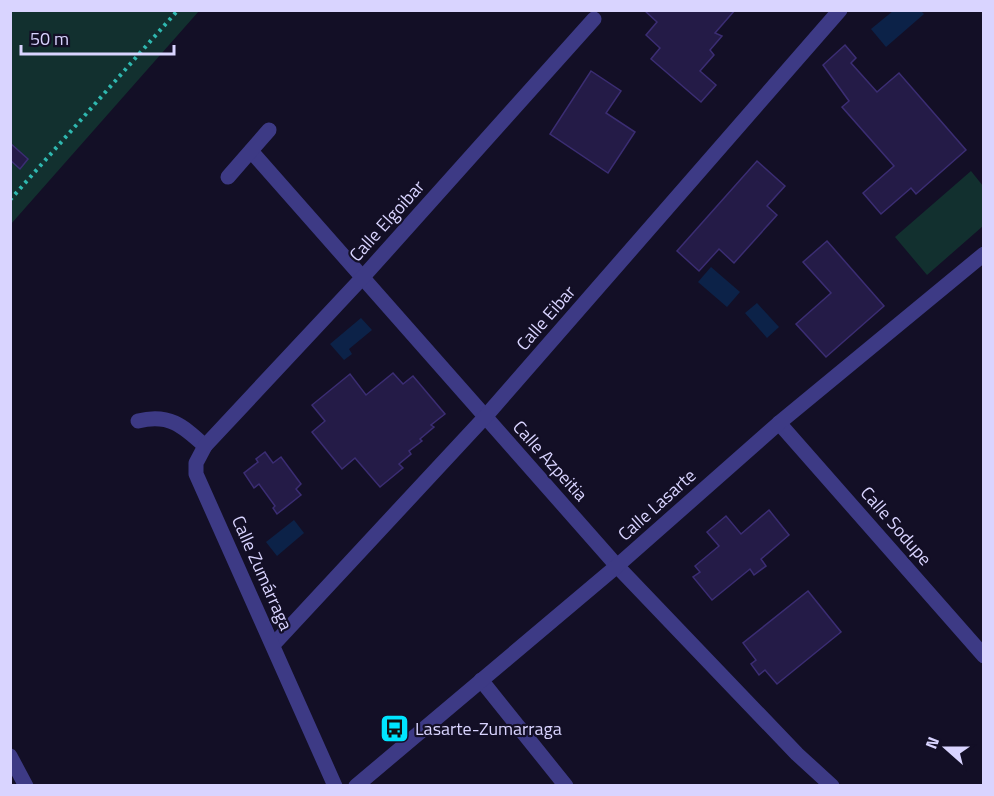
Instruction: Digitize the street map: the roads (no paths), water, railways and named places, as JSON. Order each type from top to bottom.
[{"type":"street","name":"Calle Eibar","points":[[273,645],[485,417],[840,10]]},
{"type":"street","name":"Calle Elgoibar","points":[[205,446],[363,277],[594,19]]},
{"type":"street","points":[[228,177],[269,130]]},
{"type":"street","name":"Calle Azpeitia","points":[[251,151],[617,566],[797,754],[832,786]]},
{"type":"street","name":"Calle Lasarte","points":[[356,786],[617,566],[779,423],[984,254]]},
{"type":"street","points":[[138,421],[153,417],[168,419],[205,446]]},
{"type":"street","name":"Calle Sodupe","points":[[779,423],[984,656]]},
{"type":"street","name":"Calle Zumárraga","points":[[205,446],[196,463],[196,474],[335,786]]},
{"type":"street","points":[[481,680],[566,786]]},
{"type":"street","points":[[10,756],[26,786]]},
{"type":"water","points":[[893,11],[921,11],[924,14],[886,47],[871,29]]},
{"type":"water","points":[[711,267],[740,292],[727,307],[698,282]]},
{"type":"water","points":[[757,303],[779,327],[767,338],[745,313]]},
{"type":"water","points":[[361,318],[372,330],[349,349],[352,354],[344,360],[330,344]]},
{"type":"water","points":[[294,520],[304,533],[277,556],[266,542]]},
{"type":"place","name":"Lasarte-Zumarraga","points":[[394,729]]}]
